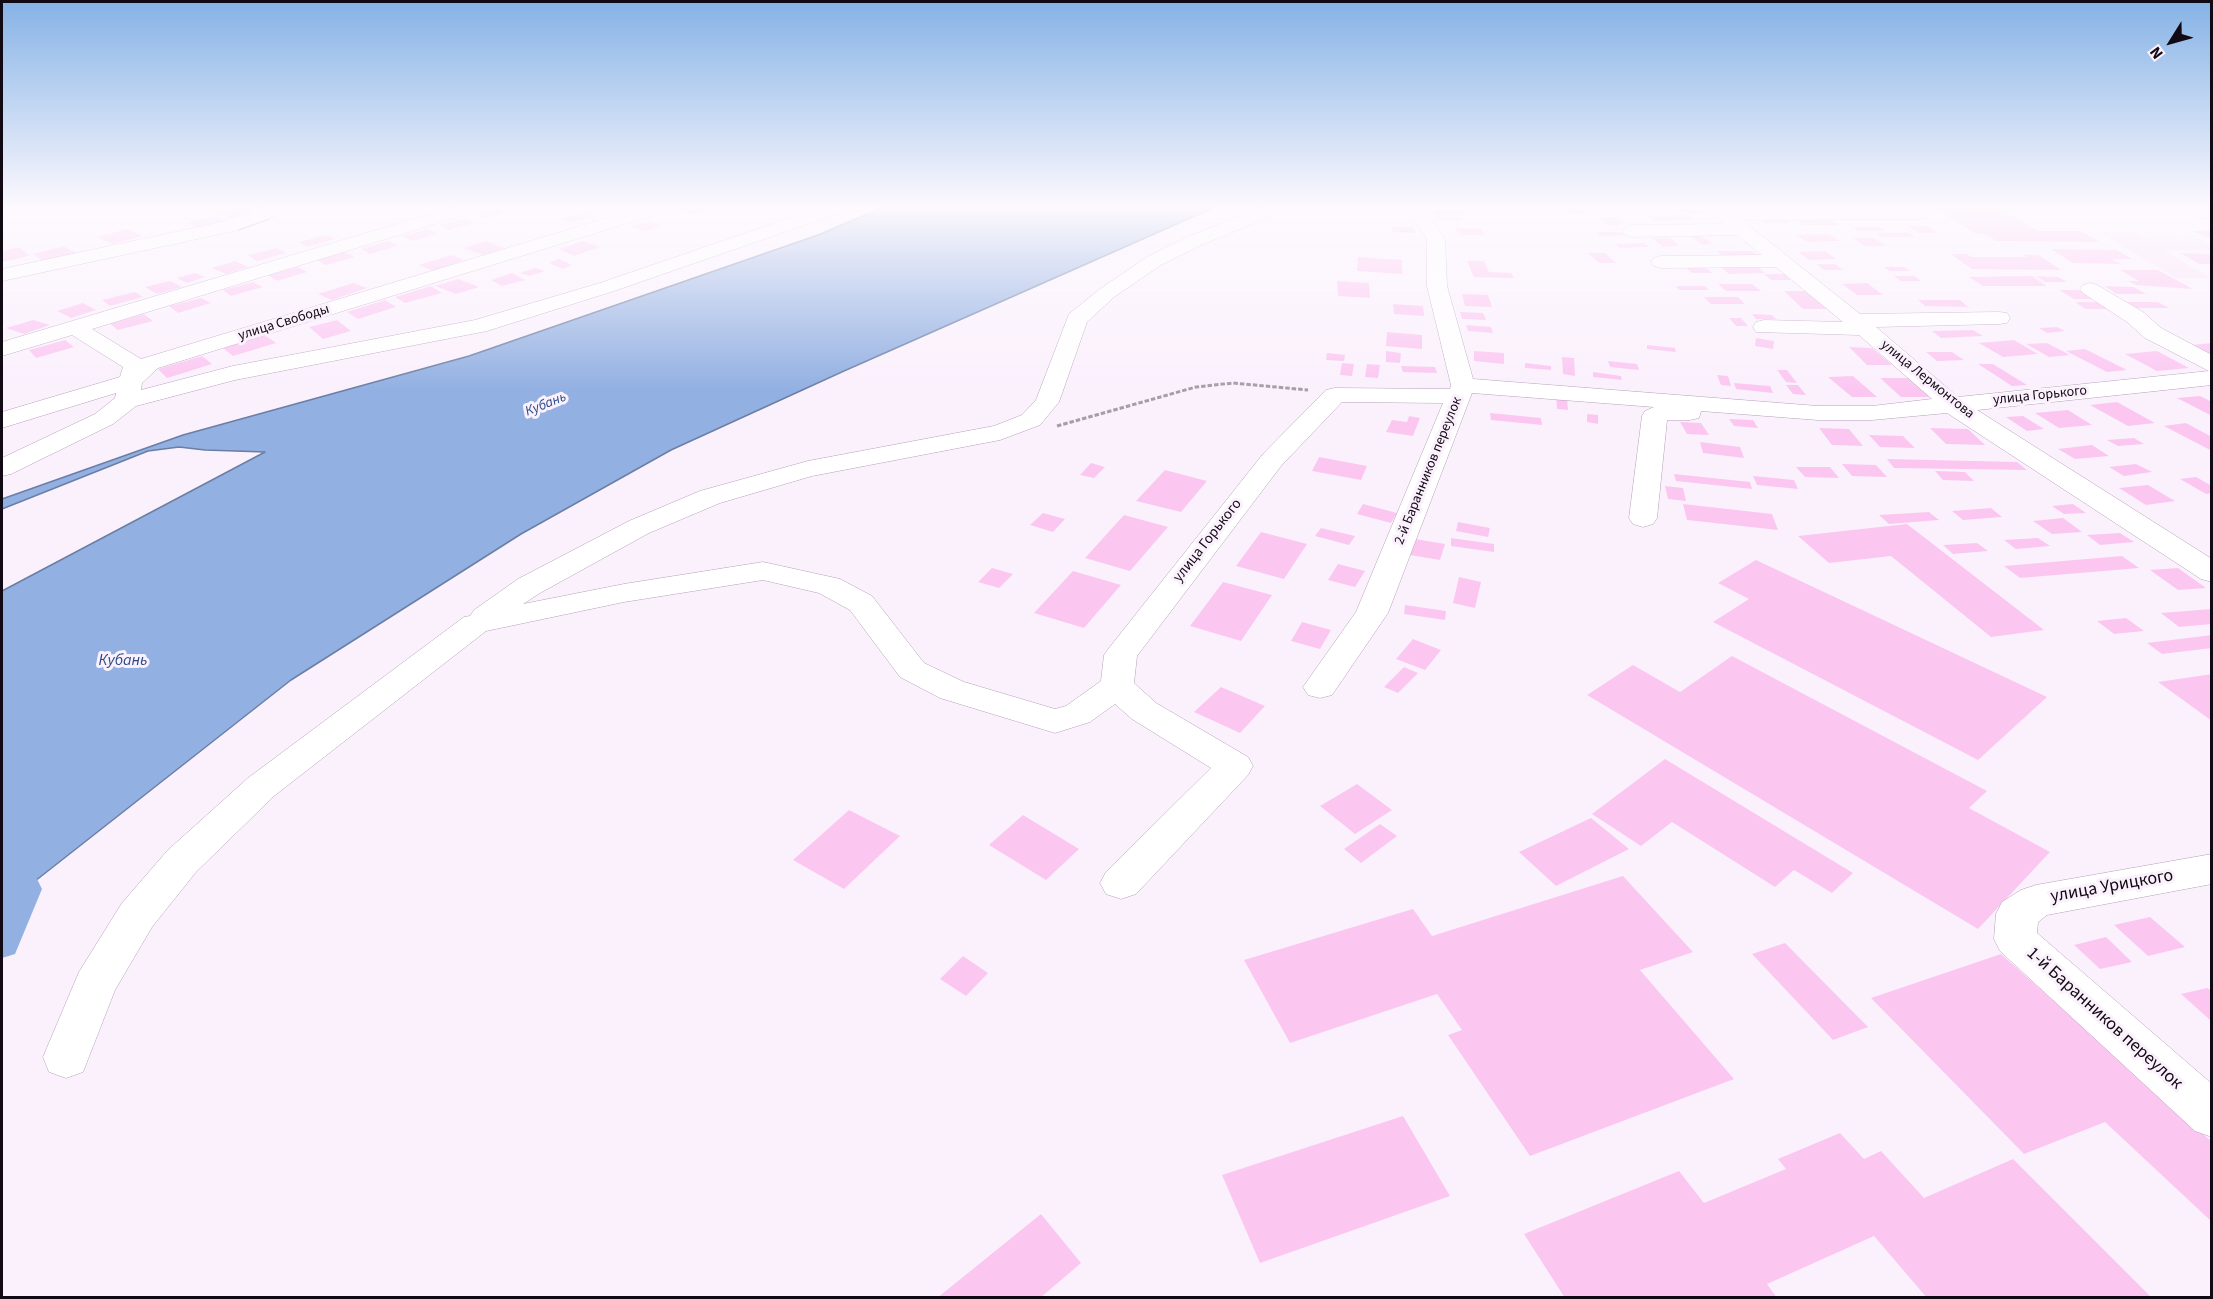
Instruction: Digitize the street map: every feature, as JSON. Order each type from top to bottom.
[{"type":"street","points":[[2,275],[32,269]]},
{"type":"street","points":[[2,349],[267,269]]},
{"type":"street","name":"улица Свободы","points":[[129,391],[150,363],[444,269]]},
{"type":"street","points":[[2,420],[129,391],[479,326],[660,269]]},
{"type":"street","points":[[66,1057],[95,985],[137,915],[182,861],[261,787],[475,624],[529,586],[619,537],[710,497],[808,469],[1000,432],[1031,420],[1047,402],[1077,318],[1107,293],[1143,269]]},
{"type":"street","name":"2-й Баранников переулок","points":[[1320,687],[1372,613],[1461,390],[1437,286],[1437,269]]},
{"type":"street","name":"улица Лермонтова","points":[[1790,269],[1954,406],[2211,573]]},
{"type":"street","points":[[2090,289],[2135,317],[2153,333],[2211,365]]},
{"type":"street","points":[[1764,327],[1999,318]]},
{"type":"street","points":[[2,468],[104,419],[129,391],[135,364],[74,327]]},
{"type":"street","name":"улица Горького","points":[[1117,686],[1120,655],[1272,460],[1335,395],[1461,390],[1872,413],[2211,378]]},
{"type":"street","name":"улица Горького","points":[[1643,518],[1654,416],[1664,412],[1790,417],[1796,410]]},
{"type":"street","points":[[475,624],[624,593],[763,571],[829,586],[861,603],[912,670],[952,690],[1055,721],[1078,714],[1117,686],[1144,711],[1235,766],[1121,884]]},
{"type":"street","name":"улица Урицкого","points":[[2016,914],[2036,902],[2211,869]]},
{"type":"street","name":"1-й Баранников переулок","points":[[2016,914],[2014,939],[2211,1115]]},
{"type":"path","points":[[1056,427],[1133,407],[1196,387],[1233,383],[1289,387],[1335,395]]},
{"type":"shaded area","points":[[2160,269],[2195,269],[2211,278],[2176,278]]},
{"type":"water","name":"Кубань","points":[[721,269],[1076,269],[671,450],[521,534],[291,680],[2,907],[2,591],[265,452],[179,447],[148,451],[2,509],[2,499],[183,435],[469,356]]},
{"type":"building","points":[[213,269],[243,269],[226,274]]},
{"type":"building","points":[[292,269],[301,269],[307,272],[277,281],[268,275]]},
{"type":"building","points":[[533,269],[545,271],[530,276],[520,273]]},
{"type":"building","points":[[1357,269],[1402,269],[1402,274],[1357,271]]},
{"type":"building","points":[[1470,269],[1487,269],[1489,272],[1511,273],[1514,278],[1474,277]]},
{"type":"building","points":[[1687,269],[1707,269],[1713,273],[1692,273]]},
{"type":"building","points":[[1722,269],[1760,269],[1765,273],[1729,274]]},
{"type":"building","points":[[1822,269],[1843,270],[1824,270]]},
{"type":"building","points":[[1886,269],[1906,269],[1910,271],[1890,271]]},
{"type":"building","points":[[1972,269],[2059,269],[2061,270]]},
{"type":"building","points":[[2120,270],[2158,270],[2193,289],[2136,285],[2128,281],[2139,281]]},
{"type":"building","points":[[195,273],[205,277],[187,283],[177,278]]},
{"type":"building","points":[[512,273],[525,280],[502,286],[491,280]]},
{"type":"building","points":[[1764,274],[1784,274],[1791,280],[1771,280]]},
{"type":"building","points":[[1894,276],[1914,276],[1921,281],[1901,281]]},
{"type":"building","points":[[2032,276],[2047,286],[1983,286],[1969,277]]},
{"type":"building","points":[[2036,276],[2058,277],[2067,282],[2045,282]]},
{"type":"building","points":[[458,279],[479,287],[456,294],[435,286]]},
{"type":"building","points":[[170,281],[182,287],[157,294],[145,287]]},
{"type":"building","points":[[1337,281],[1369,283],[1370,298],[1338,296]]},
{"type":"building","points":[[253,282],[263,287],[231,296],[223,290]]},
{"type":"building","points":[[353,283],[367,288],[332,300],[318,294]]},
{"type":"building","points":[[1867,283],[1883,295],[1857,295],[1842,284]]},
{"type":"building","points":[[1718,284],[1752,284],[1761,291],[1726,291]]},
{"type":"building","points":[[431,286],[442,293],[405,303],[395,297]]},
{"type":"building","points":[[1676,286],[1705,286],[1709,290],[1679,290]]},
{"type":"building","points":[[2105,286],[2134,287],[2146,294],[2116,294]]},
{"type":"building","points":[[2059,290],[2079,290],[2095,299],[2074,299]]},
{"type":"building","points":[[1784,291],[1806,291],[1827,309],[1803,309]]},
{"type":"building","points":[[135,292],[143,297],[110,306],[102,300]]},
{"type":"building","points":[[1462,294],[1488,295],[1492,307],[1465,306]]},
{"type":"building","points":[[1704,297],[1738,297],[1745,304],[1711,304]]},
{"type":"building","points":[[201,298],[211,303],[178,313],[169,306]]},
{"type":"building","points":[[385,300],[396,307],[358,319],[347,312]]},
{"type":"building","points":[[1918,300],[1960,300],[1968,307],[1925,306]]},
{"type":"building","points":[[2075,302],[2101,302],[2112,309],[2085,309]]},
{"type":"building","points":[[2127,302],[2158,302],[2169,308],[2137,308]]},
{"type":"building","points":[[83,303],[96,310],[71,318],[57,311]]},
{"type":"building","points":[[1393,304],[1423,306],[1424,316],[1394,314]]},
{"type":"building","points":[[1460,312],[1483,313],[1486,320],[1462,319]]},
{"type":"building","points":[[144,314],[153,321],[118,330],[110,324]]},
{"type":"building","points":[[1752,314],[1772,315],[1776,319],[1756,319]]},
{"type":"building","points":[[1729,318],[1741,318],[1748,326],[1736,326]]},
{"type":"building","points":[[33,320],[50,325],[24,334],[6,328]]},
{"type":"building","points":[[337,320],[351,331],[323,339],[309,327]]},
{"type":"building","points":[[1466,325],[1491,327],[1493,333],[1468,331]]},
{"type":"building","points":[[2057,327],[2065,331],[2047,333],[2039,328]]},
{"type":"building","points":[[1973,330],[1983,336],[1941,338],[1932,331]]},
{"type":"building","points":[[1387,332],[1422,335],[1422,349],[1386,346]]},
{"type":"building","points":[[265,335],[276,343],[233,356],[223,348]]},
{"type":"building","points":[[1756,338],[1774,341],[1773,349],[1755,346]]},
{"type":"building","points":[[65,340],[74,347],[36,358],[29,350]]},
{"type":"building","points":[[2014,340],[2038,354],[2003,357],[1979,343]]},
{"type":"building","points":[[2047,343],[2070,355],[2049,357],[2026,344]]},
{"type":"building","points":[[2212,343],[2212,355],[2192,345]]},
{"type":"building","points":[[1647,345],[1675,348],[1676,352],[1647,349]]},
{"type":"building","points":[[1849,347],[1872,348],[1892,365],[1867,365]]},
{"type":"building","points":[[2085,349],[2127,370],[2107,372],[2066,351]]},
{"type":"building","points":[[1386,351],[1401,353],[1400,363],[1386,362]]},
{"type":"building","points":[[1474,351],[1504,353],[1504,364],[1474,361]]},
{"type":"building","points":[[2157,351],[2189,368],[2157,371],[2125,354]]},
{"type":"building","points":[[1926,352],[1952,352],[1964,360],[1937,361]]},
{"type":"building","points":[[1327,353],[1345,355],[1344,361],[1326,360]]},
{"type":"building","points":[[202,356],[212,364],[167,378],[158,369]]},
{"type":"building","points":[[1562,357],[1574,358],[1575,376],[1563,374]]},
{"type":"building","points":[[1608,361],[1637,364],[1639,370],[1610,367]]},
{"type":"building","points":[[1342,363],[1354,364],[1352,376],[1340,375]]},
{"type":"building","points":[[1525,363],[1551,366],[1551,370],[1525,368]]},
{"type":"building","points":[[1367,364],[1380,365],[1378,378],[1365,377]]},
{"type":"building","points":[[1978,364],[1993,364],[2027,385],[2012,386]]},
{"type":"building","points":[[1401,366],[1435,367],[1437,373],[1403,372]]},
{"type":"building","points":[[1777,370],[1787,370],[1797,383],[1786,382]]},
{"type":"building","points":[[1593,372],[1621,376],[1622,380],[1593,377]]},
{"type":"building","points":[[1717,375],[1728,376],[1731,386],[1721,385]]},
{"type":"building","points":[[1853,376],[1877,397],[1852,397],[1828,377]]},
{"type":"building","points":[[1880,378],[1909,378],[1931,397],[1901,397]]},
{"type":"building","points":[[1734,383],[1770,386],[1773,393],[1736,389]]},
{"type":"building","points":[[1786,385],[1798,385],[1806,395],[1793,394]]},
{"type":"building","points":[[2200,396],[2212,402],[2212,416],[2177,398]]},
{"type":"building","points":[[1556,397],[1567,398],[1568,410],[1557,409]]},
{"type":"building","points":[[2117,402],[2155,423],[2128,426],[2090,405]]},
{"type":"building","points":[[2068,410],[2092,425],[2059,428],[2035,413]]},
{"type":"building","points":[[1490,413],[1541,418],[1542,425],[1491,420]]},
{"type":"building","points":[[1587,414],[1598,415],[1598,424],[1587,422]]},
{"type":"building","points":[[1409,416],[1420,418],[1413,436],[1386,432],[1392,420],[1407,422]]},
{"type":"building","points":[[2023,416],[2044,429],[2027,431],[2006,417]]},
{"type":"building","points":[[1729,419],[1753,420],[1758,428],[1734,426]]},
{"type":"building","points":[[1680,422],[1701,423],[1709,435],[1687,434]]},
{"type":"building","points":[[2186,423],[2212,437],[2212,451],[2164,426]]},
{"type":"building","points":[[1819,428],[1849,429],[1863,446],[1832,445]]},
{"type":"building","points":[[1930,428],[1968,429],[1985,445],[1946,444]]},
{"type":"building","points":[[1869,435],[1903,436],[1915,448],[1880,447]]},
{"type":"building","points":[[2134,438],[2144,444],[2118,446],[2107,440]]},
{"type":"building","points":[[1700,442],[1740,447],[1744,458],[1703,453]]},
{"type":"building","points":[[2092,445],[2109,456],[2075,459],[2058,449]]},
{"type":"building","points":[[1319,457],[1367,466],[1361,480],[1312,471]]},
{"type":"building","points":[[1887,459],[2017,462],[2027,470],[1894,468]]},
{"type":"building","points":[[1091,463],[1105,467],[1094,478],[1080,475]]},
{"type":"building","points":[[1842,464],[1876,465],[1887,477],[1852,476]]},
{"type":"building","points":[[2136,464],[2152,472],[2124,476],[2109,467]]},
{"type":"building","points":[[1796,467],[1830,467],[1839,478],[1805,477]]},
{"type":"building","points":[[1165,470],[1207,481],[1181,512],[1136,501]]},
{"type":"building","points":[[1935,471],[1965,472],[1974,481],[1943,480]]},
{"type":"building","points":[[1674,474],[1750,482],[1752,489],[1676,481]]},
{"type":"building","points":[[1753,476],[1794,480],[1798,489],[1757,485]]},
{"type":"building","points":[[2196,477],[2212,486],[2212,493],[2206,494],[2180,479]]},
{"type":"building","points":[[2148,485],[2175,501],[2146,505],[2119,488]]},
{"type":"building","points":[[1665,486],[1683,488],[1686,501],[1668,499]]},
{"type":"building","points":[[1363,504],[1397,513],[1391,523],[1357,514]]},
{"type":"building","points":[[1683,504],[1772,514],[1778,530],[1687,520]]},
{"type":"building","points":[[2073,504],[2086,513],[2064,514],[2052,506]]},
{"type":"building","points":[[1991,508],[2002,517],[1963,520],[1952,511]]},
{"type":"building","points":[[1929,512],[1939,520],[1889,524],[1879,515]]},
{"type":"building","points":[[1043,513],[1065,519],[1053,532],[1030,525]]},
{"type":"building","points":[[1124,515],[1168,527],[1130,571],[1085,558]]},
{"type":"building","points":[[2063,518],[2082,532],[2052,534],[2033,521]]},
{"type":"building","points":[[1458,522],[1490,528],[1488,537],[1456,531]]},
{"type":"building","points":[[1907,524],[2044,630],[1991,637],[1891,556],[1829,563],[1798,536]]},
{"type":"building","points":[[1321,528],[1355,536],[1349,545],[1315,536]]},
{"type":"building","points":[[1261,532],[1307,544],[1284,579],[1236,566]]},
{"type":"building","points":[[2120,533],[2134,542],[2100,545],[2087,535]]},
{"type":"building","points":[[1451,538],[1494,544],[1494,552],[1451,546]]},
{"type":"building","points":[[2038,538],[2050,546],[2016,549],[2004,540]]},
{"type":"building","points":[[1415,539],[1445,544],[1440,560],[1410,555]]},
{"type":"building","points":[[1977,543],[1988,551],[1953,554],[1943,545]]},
{"type":"building","points":[[2122,556],[2139,568],[2020,578],[2004,566]]},
{"type":"building","points":[[1756,560],[2047,697],[1978,760],[1713,622],[1749,599],[1718,583]]},
{"type":"building","points":[[1338,564],[1365,571],[1355,587],[1328,580]]},
{"type":"building","points":[[992,568],[1013,574],[999,588],[978,582]]},
{"type":"building","points":[[2178,568],[2206,588],[2178,590],[2150,570]]},
{"type":"building","points":[[1073,571],[1121,585],[1084,628],[1034,613]]},
{"type":"building","points":[[1459,577],[1481,582],[1475,608],[1453,603]]},
{"type":"building","points":[[1223,582],[1272,595],[1241,641],[1190,626]]},
{"type":"building","points":[[1405,605],[1446,611],[1445,620],[1404,614]]},
{"type":"building","points":[[2212,609],[2212,624],[2179,627],[2161,613]]},
{"type":"building","points":[[2126,618],[2144,631],[2114,634],[2097,621]]},
{"type":"building","points":[[1302,622],[1331,630],[1320,649],[1291,641]]},
{"type":"building","points":[[2212,635],[2212,648],[2162,654],[2147,643]]},
{"type":"building","points":[[1413,639],[1441,650],[1425,670],[1396,659]]},
{"type":"building","points":[[1732,656],[1987,791],[1969,808],[2050,852],[1978,929],[1587,695],[1633,665],[1680,692]]},
{"type":"building","points":[[1404,667],[1418,673],[1398,693],[1384,687]]},
{"type":"building","points":[[2212,674],[2212,721],[2158,682]]},
{"type":"building","points":[[1221,687],[1265,706],[1240,733],[1194,712]]},
{"type":"building","points":[[1665,759],[1853,873],[1832,893],[1794,870],[1775,887],[1672,822],[1641,846],[1592,814]]},
{"type":"building","points":[[1357,784],[1392,810],[1355,834],[1320,806]]},
{"type":"building","points":[[849,810],[900,836],[844,889],[793,860]]},
{"type":"building","points":[[1023,815],[1079,849],[1046,880],[989,845]]},
{"type":"building","points":[[1591,818],[1629,849],[1556,886],[1519,852]]},
{"type":"building","points":[[1380,824],[1397,836],[1361,863],[1344,849]]},
{"type":"building","points":[[1623,876],[1693,952],[1640,970],[1734,1079],[1530,1156],[1448,1035],[1462,1030],[1437,994],[1290,1043],[1244,960],[1413,909],[1432,936]]},
{"type":"building","points":[[2150,917],[2185,947],[2148,956],[2114,925]]},
{"type":"building","points":[[2106,937],[2132,962],[2100,969],[2074,945]]},
{"type":"building","points":[[1785,943],[1868,1027],[1833,1040],[1752,954]]},
{"type":"building","points":[[2001,954],[2212,1142],[2212,1222],[2105,1122],[2024,1154],[1871,998]]},
{"type":"building","points":[[963,956],[988,973],[966,996],[940,979]]},
{"type":"building","points":[[2207,988],[2212,991],[2210,1020],[2181,994]]},
{"type":"building","points":[[1403,1116],[1450,1196],[1260,1263],[1222,1175]]},
{"type":"building","points":[[1840,1133],[1864,1159],[1881,1151],[1924,1198],[2013,1159],[2152,1298],[1927,1298],[1874,1236],[1767,1284],[1777,1298],[1565,1298],[1524,1234],[1679,1171],[1704,1203],[1786,1169],[1778,1159]]},
{"type":"building","points":[[1041,1214],[1081,1263],[1040,1298],[937,1298]]},
{"type":"waterway","points":[[2,943],[24,889]]}]
